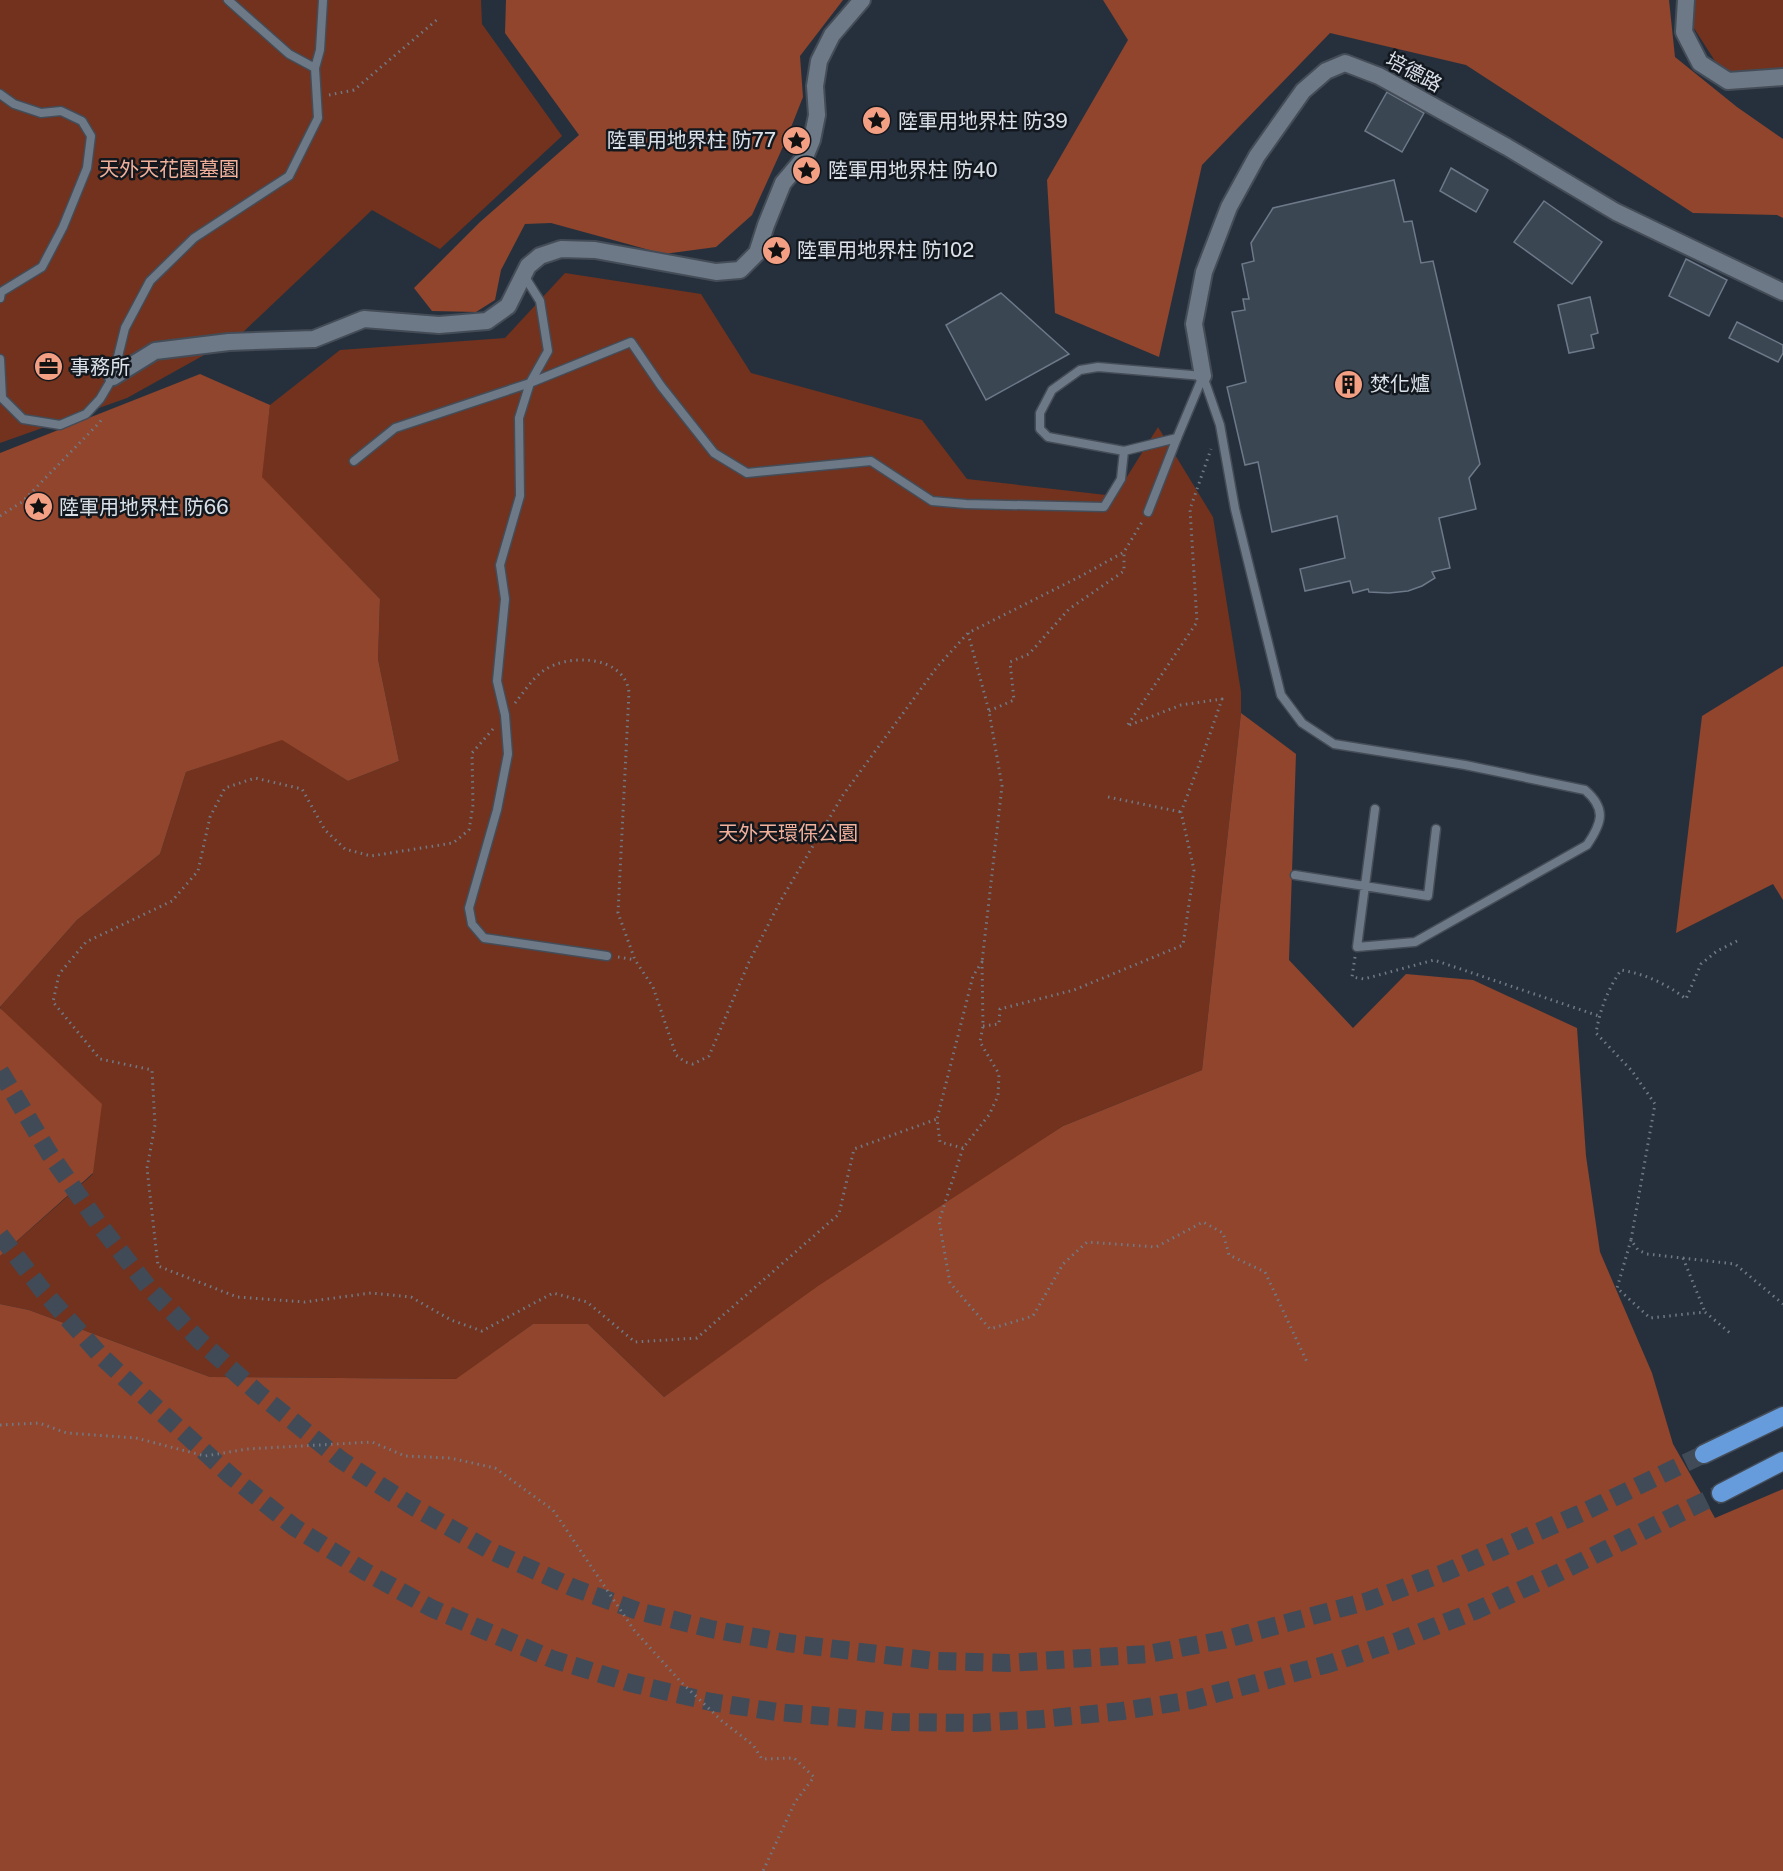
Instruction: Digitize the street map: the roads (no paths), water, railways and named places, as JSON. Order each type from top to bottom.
[{"type":"highway","points":[[1704,1454],[1783,1416]]},
{"type":"highway","points":[[1721,1492],[1783,1461]]},
{"type":"street","points":[[113,378],[155,351],[230,342],[314,339],[364,319],[439,324],[488,321],[508,306],[528,266],[540,256],[561,249],[594,250],[716,272],[740,270],[757,254],[783,183],[805,157],[812,140],[817,116],[815,86],[819,61],[832,35],[862,0]]},
{"type":"street","points":[[1686,0],[1684,32],[1700,63],[1728,81],[1783,77]]},
{"type":"street","name":"培德路","points":[[1203,376],[1194,324],[1204,272],[1229,207],[1257,156],[1303,91],[1326,71],[1345,63],[1379,76],[1507,147],[1616,212],[1783,292]]},
{"type":"lane","points":[[228,0],[289,54],[315,68]]},
{"type":"lane","points":[[0,359],[2,398],[23,419],[60,425],[86,414],[113,378],[125,328],[150,281],[194,238],[289,176],[318,118],[315,68],[320,50],[322,0]]},
{"type":"lane","points":[[0,94],[14,104],[41,113],[61,111],[82,121],[91,136],[87,168],[63,227],[42,267],[1,292],[0,298]]},
{"type":"lane","points":[[523,273],[540,301],[548,351],[530,383],[519,418],[520,496],[500,565],[505,598],[497,681],[505,715],[508,754],[497,810],[468,908],[472,924],[484,938],[607,956]]},
{"type":"lane","points":[[354,461],[395,428],[530,383],[631,342],[661,386],[714,453],[747,473],[872,461],[932,501],[966,504],[1104,507],[1121,479],[1124,451]]},
{"type":"lane","points":[[1177,438],[1124,451],[1048,437],[1040,429],[1040,413],[1052,390],[1080,369],[1098,367],[1203,376]]},
{"type":"lane","points":[[1203,376],[1220,425],[1235,509],[1281,695],[1302,723],[1334,744],[1465,765],[1585,790],[1595,799],[1601,812],[1598,829],[1587,845],[1415,942],[1357,947],[1375,809]]},
{"type":"lane","points":[[1148,512],[1203,376]]},
{"type":"lane","points":[[1295,875],[1428,896],[1436,828]]},
{"type":"tunnel","points":[[0,1071],[49,1153],[98,1223],[149,1288],[199,1340],[258,1393],[341,1460],[412,1506],[489,1550],[574,1588],[638,1611],[711,1629],[787,1643],[935,1661],[1009,1663],[1148,1654],[1223,1640],[1368,1601],[1446,1572],[1586,1511],[1704,1454]]},
{"type":"tunnel","points":[[0,1235],[43,1291],[102,1357],[161,1412],[231,1476],[294,1527],[366,1572],[431,1608],[552,1659],[630,1683],[711,1702],[777,1712],[894,1722],[974,1723],[1122,1711],[1192,1700],[1328,1664],[1398,1641],[1477,1610],[1556,1574],[1721,1493]]},
{"type":"place","name":"陸軍用地界柱 防39","points":[[877,121]]},
{"type":"place","name":"陸軍用地界柱 防77","points":[[797,140]]},
{"type":"place","name":"陸軍用地界柱 防40","points":[[807,170]]},
{"type":"place","name":"陸軍用地界柱 防102","points":[[776,250]]},
{"type":"place","name":"事務所","points":[[49,367]]},
{"type":"place","name":"焚化爐","points":[[1349,384]]},
{"type":"place","name":"陸軍用地界柱 防66","points":[[38,507]]},
{"type":"park label","name":"天外天花園墓園","points":[[169,169]]},
{"type":"park label","name":"天外天環保公園","points":[[788,833]]}]
